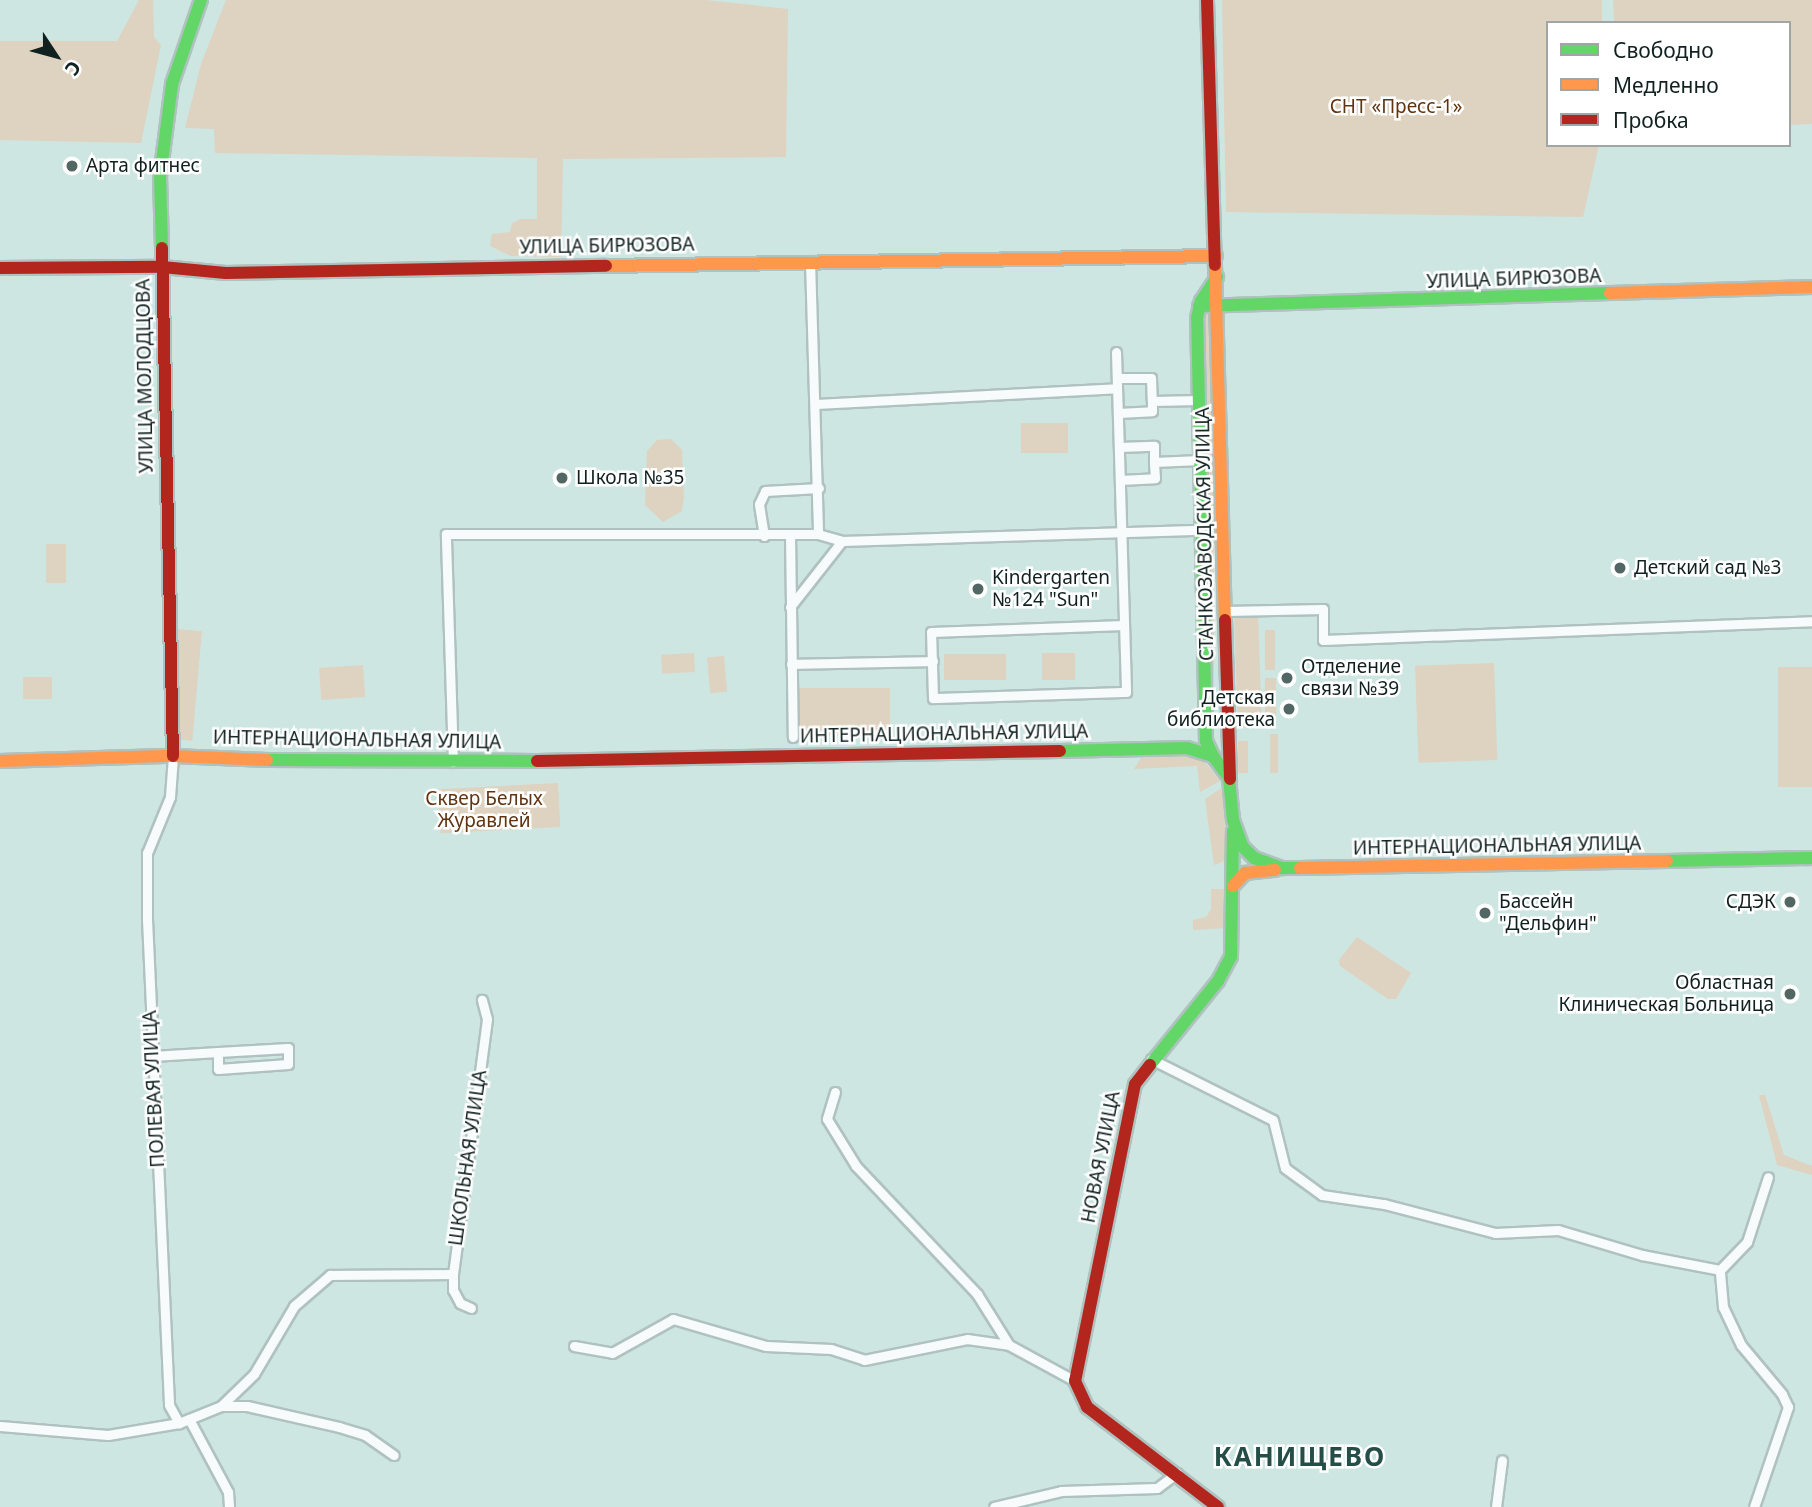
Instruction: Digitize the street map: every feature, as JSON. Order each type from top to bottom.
[{"type":"street","name":"УЛИЦА МОЛОДЦОВА","points":[[173,757],[160,177],[165,122],[181,53],[201,0]]},
{"type":"street","name":"СТАНКОЗАВОДСКАЯ УЛИЦА","points":[[1207,0],[1231,789]]},
{"type":"street","name":"УЛИЦА БИРЮЗОВА","points":[[0,268],[162,267],[226,273],[1216,256]]},
{"type":"street","points":[[810,261],[819,488],[818,534]]},
{"type":"street","points":[[1199,306],[1217,277]]},
{"type":"street","name":"УЛИЦА БИРЮЗОВА","points":[[1199,306],[1207,303],[1218,308],[1812,287]]},
{"type":"street","name":"СТАНКОЗАВОДСКАЯ УЛИЦА","points":[[1199,306],[1206,729],[1213,756]]},
{"type":"street","points":[[1116,352],[1126,692],[933,698],[931,632],[1124,625]]},
{"type":"street","points":[[816,404],[1117,383],[1151,378],[1152,411],[1118,412]]},
{"type":"street","points":[[1152,401],[1199,400]]},
{"type":"street","points":[[1119,447],[1154,446],[1154,478],[1120,480]]},
{"type":"street","points":[[1154,462],[1200,460]]},
{"type":"street","points":[[764,536],[759,504],[765,491],[819,488]]},
{"type":"street","points":[[453,762],[446,534],[818,534],[842,541],[1202,530]]},
{"type":"street","points":[[790,534],[793,737]]},
{"type":"street","points":[[790,607],[842,541]]},
{"type":"street","points":[[1226,611],[1323,609],[1323,640],[1812,621]]},
{"type":"street","points":[[791,664],[933,660]]},
{"type":"street","points":[[1187,747],[1200,742],[1206,729]]},
{"type":"street","points":[[1213,756],[1223,757],[1230,744]]},
{"type":"street","name":"ИНТЕРНАЦИОНАЛЬНАЯ УЛИЦА","points":[[0,761],[173,757],[453,762],[1187,747],[1213,756],[1223,766],[1231,789],[1233,821],[1243,847],[1254,858],[1296,869],[1812,858]]},
{"type":"street","name":"ПОЛЕВАЯ УЛИЦА","points":[[173,757],[170,797],[147,853],[152,1056],[169,1405],[179,1423]]},
{"type":"street","name":"НОВАЯ УЛИЦА","points":[[1075,1381],[1135,1084],[1151,1059],[1228,966],[1233,950],[1233,821]]},
{"type":"street","points":[[1233,887],[1251,871],[1296,869]]},
{"type":"street","name":"ШКОЛЬНАЯ УЛИЦА","points":[[471,1308],[460,1303],[453,1290],[453,1273],[487,1019],[482,1000]]},
{"type":"street","points":[[152,1056],[218,1052],[288,1048],[288,1065],[218,1069],[218,1052]]},
{"type":"street","points":[[1151,1059],[1273,1120],[1285,1168],[1322,1195],[1384,1203],[1496,1233],[1558,1230],[1642,1255],[1720,1270]]},
{"type":"street","points":[[835,1092],[827,1119],[856,1166],[977,1294],[1009,1345]]},
{"type":"street","points":[[1754,1507],[1788,1407],[1782,1394],[1741,1345],[1723,1307],[1720,1270],[1747,1242],[1768,1177]]},
{"type":"street","points":[[0,1426],[108,1434],[179,1423],[221,1406],[254,1374],[294,1306],[330,1275],[453,1273]]},
{"type":"street","points":[[574,1346],[612,1353],[673,1319],[766,1346],[831,1349],[864,1360],[967,1339],[1009,1345],[1075,1381],[1087,1407],[1177,1473],[1217,1507]]},
{"type":"street","points":[[221,1406],[247,1406],[339,1427],[365,1435],[394,1455]]},
{"type":"street","points":[[189,1419],[228,1492],[229,1507]]},
{"type":"street","points":[[1496,1507],[1502,1460]]},
{"type":"street","points":[[994,1507],[1061,1491],[1157,1488],[1177,1473]]},
{"type":"green space","points":[[139,0],[153,0],[154,37],[161,45],[141,143],[0,140],[0,41],[117,41]]},
{"type":"green space","points":[[226,0],[706,0],[788,9],[786,157],[563,159],[561,257],[511,256],[490,246],[492,234],[510,232],[512,223],[521,219],[537,219],[537,158],[215,153],[214,129],[185,128],[201,64]]},
{"type":"green space","name":"СНТ «Пресс-1»","points":[[1222,0],[1602,0],[1602,21],[1546,21],[1546,147],[1599,147],[1583,217],[1226,212]]},
{"type":"green space","points":[[1613,0],[1812,0],[1812,124],[1791,125],[1791,21],[1614,21]]},
{"type":"green space","points":[[1201,308],[1214,308],[1214,729],[1201,729]]},
{"type":"green space","points":[[1021,423],[1068,423],[1068,453],[1021,453]]},
{"type":"green space","points":[[671,439],[682,450],[684,497],[682,511],[663,522],[645,505],[647,451],[657,440]]},
{"type":"green space","points":[[46,544],[66,544],[66,583],[46,583]]},
{"type":"green space","points":[[1258,615],[1262,727],[1238,728],[1234,616]]},
{"type":"green space","points":[[177,629],[202,631],[192,741],[167,739]]},
{"type":"green space","points":[[1265,630],[1275,630],[1275,670],[1265,670]]},
{"type":"green space","points":[[694,653],[695,672],[662,674],[661,655]]},
{"type":"green space","points":[[1042,653],[1075,653],[1075,680],[1042,680]]},
{"type":"green space","points":[[944,654],[1006,654],[1006,680],[944,680]]},
{"type":"green space","points":[[724,656],[727,692],[710,693],[707,657]]},
{"type":"green space","points":[[1494,663],[1497,760],[1418,763],[1415,666]]},
{"type":"green space","points":[[363,665],[365,697],[321,700],[319,668]]},
{"type":"green space","points":[[1778,667],[1812,667],[1812,787],[1778,787]]},
{"type":"green space","points":[[23,677],[52,677],[52,699],[23,699]]},
{"type":"green space","points":[[1265,678],[1276,678],[1276,726],[1265,726]]},
{"type":"green space","points":[[796,688],[890,688],[890,736],[796,736]]},
{"type":"green space","points":[[1270,734],[1278,734],[1278,773],[1270,773]]},
{"type":"green space","points":[[1238,741],[1248,741],[1248,773],[1238,773]]},
{"type":"green space","points":[[1186,754],[1205,762],[1220,781],[1200,792],[1197,766],[1134,769],[1142,756]]},
{"type":"green space","name":"Сквер Белых Журавлей","points":[[558,783],[560,827],[440,833],[438,789]]},
{"type":"green space","points":[[1223,787],[1227,860],[1214,865],[1205,799]]},
{"type":"green space","points":[[1211,889],[1227,889],[1227,928],[1193,930],[1193,920],[1206,917],[1211,909]]},
{"type":"green space","points":[[1357,937],[1411,973],[1396,999],[1388,999],[1340,966],[1339,960]]},
{"type":"green space","points":[[1759,1095],[1765,1095],[1784,1155],[1812,1166],[1812,1175],[1777,1165]]},
{"type":"traffic: fast","points":[[162,248],[160,177],[172,84],[201,0]]},
{"type":"traffic: fast","points":[[1213,756],[1206,741],[1197,318],[1201,301],[1217,277]]},
{"type":"traffic: fast","points":[[1199,306],[1610,293]]},
{"type":"traffic: fast","points":[[1060,751],[1187,748],[1213,756],[1229,778],[1233,820],[1243,847],[1254,858],[1282,868],[1300,868]]},
{"type":"traffic: fast","points":[[267,760],[537,761]]},
{"type":"traffic: fast","points":[[1150,1065],[1218,981],[1231,957],[1233,831]]},
{"type":"traffic: fast","points":[[1667,861],[1812,858]]},
{"type":"traffic: slow","points":[[606,266],[1216,256]]},
{"type":"traffic: slow","points":[[1215,265],[1225,620]]},
{"type":"traffic: slow","points":[[1610,293],[1812,287]]},
{"type":"traffic: slow","points":[[0,761],[173,756],[267,760]]},
{"type":"traffic: slow","points":[[1300,868],[1667,861]]},
{"type":"traffic: slow","points":[[1233,886],[1245,873],[1275,870]]},
{"type":"traffic: jam","points":[[1207,0],[1215,265]]},
{"type":"traffic: jam","points":[[162,248],[173,756]]},
{"type":"traffic: jam","points":[[0,268],[162,267],[226,273],[606,266]]},
{"type":"traffic: jam","points":[[1225,620],[1230,779]]},
{"type":"traffic: jam","points":[[537,761],[1060,751]]},
{"type":"traffic: jam","points":[[1150,1065],[1135,1084],[1075,1381],[1087,1407],[1218,1507]]},
{"type":"place","name":"Арта фитнес","points":[[72,166]]},
{"type":"place","name":"Школа №35","points":[[562,478]]},
{"type":"place","name":"Детский сад №3","points":[[1620,568]]},
{"type":"place","name":"Kindergarten №124 \"Sun\"","points":[[978,589]]},
{"type":"place","name":"Отделение связи №39","points":[[1287,678]]},
{"type":"place","name":"Детская библиотека","points":[[1289,709]]},
{"type":"place","name":"СДЭК","points":[[1790,902]]},
{"type":"place","name":"Бассейн \"Дельфин\"","points":[[1485,913]]},
{"type":"place","name":"Областная Клиническая Больница","points":[[1790,994]]},
{"type":"district","name":"КАНИЩЕВО","points":[[1300,1457]]}]
